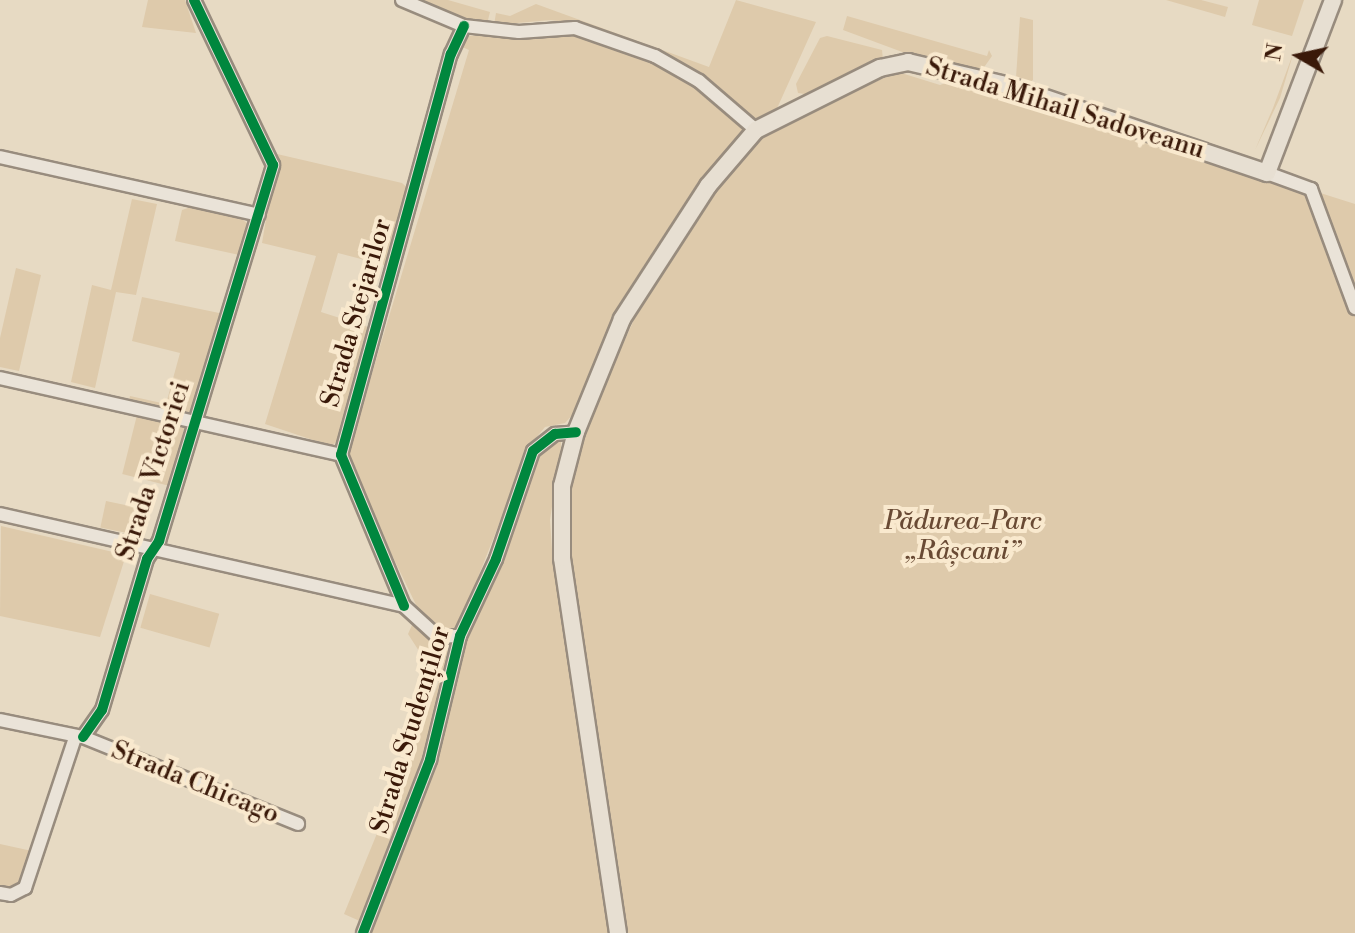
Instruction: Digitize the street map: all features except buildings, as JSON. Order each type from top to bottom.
[{"type":"main road","points":[[1267,173],[1333,0]]},
{"type":"main road","name":"Strada Mihail Sadoveanu","points":[[756,130],[880,68],[917,61],[1010,86],[1267,173]]},
{"type":"main road","points":[[618,933],[562,558],[562,486],[576,432],[622,319],[708,186],[756,130]]},
{"type":"street","name":"Strada Victoriei","points":[[0,893],[19,894],[25,888],[79,737],[102,710],[273,165],[268,147],[194,0]]},
{"type":"street","points":[[402,0],[464,26],[519,32],[575,28],[655,56],[699,81],[756,130]]},
{"type":"street","name":"Strada Stejarilor","points":[[341,455],[451,54],[464,26]]},
{"type":"street","points":[[0,157],[259,215]]},
{"type":"street","name":"Strada Mihail Sadoveanu","points":[[1267,173],[1311,189],[1355,308]]},
{"type":"street","points":[[0,378],[341,455],[404,606],[438,637],[460,636]]},
{"type":"street","name":"Strada Studenților","points":[[363,933],[430,760],[460,636],[496,559],[533,451],[555,434],[576,432]]},
{"type":"street","points":[[0,514],[404,606]]},
{"type":"street","name":"Strada Chicago","points":[[0,720],[79,737],[298,824]]},
{"type":"green space","points":[[148,0],[185,0],[196,33],[142,27]]},
{"type":"green space","points":[[407,0],[448,0],[490,12],[487,24],[441,15]]},
{"type":"green space","points":[[736,0],[816,22],[774,115],[765,119],[753,118],[670,57],[577,24],[551,20],[494,25],[496,13],[510,16],[536,4],[709,67]]},
{"type":"green space","points":[[1166,0],[1201,0],[1228,7],[1225,17]]},
{"type":"green space","points":[[1259,0],[1304,0],[1292,36],[1252,25]]},
{"type":"green space","points":[[847,16],[987,56],[989,50],[992,56],[980,73],[913,56],[843,30]]},
{"type":"green space","points":[[1020,17],[1033,20],[1033,80],[1025,85],[1016,78]]},
{"type":"green space","points":[[552,31],[586,35],[688,77],[747,128],[645,267],[603,344],[575,412],[565,423],[545,427],[530,445],[462,618],[453,630],[442,630],[419,611],[350,468],[349,450],[469,50],[460,46],[468,36]]},
{"type":"green space","points":[[827,36],[882,50],[883,60],[811,95],[798,93],[796,84],[820,38]]},
{"type":"green space","points":[[1294,51],[1280,98],[1255,150],[1273,108]]},
{"type":"green space","name":"Pădurea-Parc „Râșcani”","points":[[898,72],[940,85],[959,78],[1355,204],[1355,933],[627,933],[569,559],[569,490],[581,438],[641,304],[713,190],[746,148],[787,120]]},
{"type":"green space","points":[[277,154],[402,183],[411,191],[388,266],[338,253],[321,312],[371,328],[338,441],[331,446],[265,424],[316,256],[262,243]]},
{"type":"green space","points":[[132,199],[157,204],[136,295],[116,292],[95,388],[71,382],[92,285],[111,290]]},
{"type":"green space","points":[[194,206],[237,215],[248,224],[244,256],[175,241],[182,210]]},
{"type":"green space","points":[[16,268],[41,275],[19,371],[0,367],[0,338]]},
{"type":"green space","points":[[142,297],[224,314],[191,413],[129,401],[130,396],[166,404],[180,353],[132,341]]},
{"type":"green space","points":[[138,411],[186,423],[170,486],[122,474]]},
{"type":"green space","points":[[550,442],[561,442],[550,520],[553,565],[610,933],[367,933],[466,636],[536,457]]},
{"type":"green space","points":[[106,501],[144,509],[139,536],[100,527]]},
{"type":"green space","points":[[1,526],[126,555],[100,637],[0,616]]},
{"type":"green space","points":[[150,594],[219,614],[210,647],[140,628]]},
{"type":"green space","points":[[412,625],[451,653],[418,782],[362,922],[344,914],[439,682],[408,634]]},
{"type":"green space","points":[[0,844],[32,851],[16,890],[0,890]]},
{"type":"cycle path","points":[[83,737],[102,710],[147,559],[159,541],[273,165],[194,0]]},
{"type":"cycle path","points":[[404,606],[341,455],[451,54],[464,26]]},
{"type":"cycle path","points":[[363,933],[430,760],[460,636],[496,559],[533,451],[555,434],[576,432]]}]
